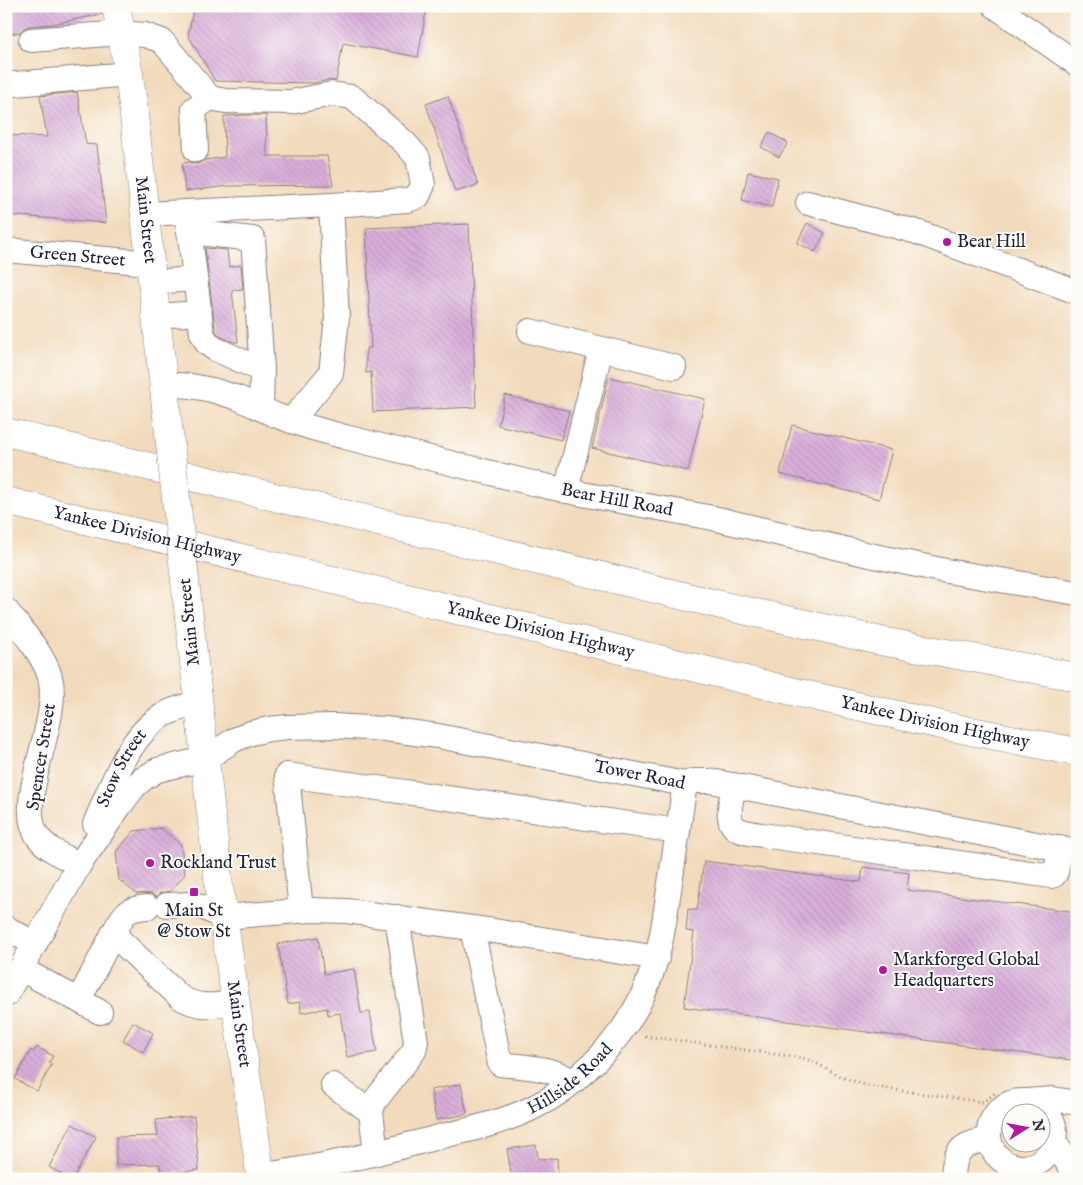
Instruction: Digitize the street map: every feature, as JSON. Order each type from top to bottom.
[{"type":"main road","name":"Main Street","points":[[116,6],[129,74],[223,916],[260,1177]]},
{"type":"main road","points":[[6,432],[726,606],[881,641],[1077,677]]},
{"type":"main road","name":"Yankee Division Highway","points":[[6,501],[791,691],[936,724],[1077,752]]},
{"type":"street","points":[[995,6],[1077,64]]},
{"type":"street","points":[[31,40],[121,33],[146,35],[162,41],[210,98],[226,101],[291,102],[332,94],[352,97],[404,142],[418,158],[423,185],[418,196],[408,200],[331,204],[188,222]]},
{"type":"street","points":[[15,84],[129,74]]},
{"type":"street","points":[[196,150],[194,110],[210,98]]},
{"type":"street","points":[[808,203],[917,232],[1077,292]]},
{"type":"street","points":[[291,421],[331,373],[337,318],[331,204]]},
{"type":"street","points":[[145,214],[188,222],[253,239],[262,370],[261,408]]},
{"type":"street","points":[[188,222],[202,333],[210,346],[262,370]]},
{"type":"street","name":"Green Street","points":[[6,250],[195,279]]},
{"type":"street","points":[[156,316],[199,313]]},
{"type":"street","points":[[530,331],[674,367]]},
{"type":"street","points":[[566,491],[601,348]]},
{"type":"street","name":"Bear Hill Road","points":[[165,396],[191,386],[212,390],[238,398],[291,421],[345,437],[536,484],[713,518],[941,570],[1077,593]]},
{"type":"street","name":"Spencer Street","points":[[6,610],[42,659],[50,678],[52,702],[32,799],[34,827],[38,836],[52,849],[79,865]]},
{"type":"street","name":"Stow Street","points":[[79,865],[113,780],[123,760],[133,746],[151,724],[161,716],[184,706],[199,703]]},
{"type":"street","name":"Tower Road","points":[[205,759],[234,740],[251,733],[269,729],[288,727],[361,727],[385,729],[438,736],[684,784],[701,780],[734,785],[1069,850]]},
{"type":"street","name":"Stow Street","points":[[6,995],[79,865],[134,787],[158,770],[205,759]]},
{"type":"street","points":[[301,910],[287,775],[678,831]]},
{"type":"street","name":"Hillside Road","points":[[260,1177],[376,1153],[507,1118],[549,1099],[573,1082],[606,1052],[626,1026],[646,988],[657,958],[664,923],[684,784]]},
{"type":"street","points":[[734,785],[730,811],[735,828],[762,836],[1051,876],[1054,875],[1069,850]]},
{"type":"street","points":[[79,1000],[124,915],[136,908],[157,906],[191,904],[223,916],[301,910],[335,910],[472,928],[657,958]]},
{"type":"street","points":[[376,1153],[371,1112],[374,1102],[414,1051],[416,1042],[397,917]]},
{"type":"street","points":[[6,928],[35,944]]},
{"type":"street","points":[[472,928],[500,1064],[550,1071],[573,1082]]},
{"type":"street","points":[[113,934],[186,1001],[200,1006],[235,1003]]},
{"type":"street","points":[[21,969],[100,1012]]},
{"type":"street","points":[[333,1085],[371,1112]]},
{"type":"street","points":[[1059,1179],[1014,1167],[1000,1160],[994,1154],[988,1139],[990,1124],[1003,1106],[1019,1101],[1054,1099],[1077,1104]]},
{"type":"street","points":[[1027,1101],[1047,1112],[1054,1125],[1055,1136],[1077,1179]]},
{"type":"street","points":[[1023,1168],[1040,1162],[1046,1157],[1055,1136],[1070,1115],[1077,1111]]},
{"type":"street","points":[[953,1179],[955,1158],[960,1150],[967,1145],[988,1139]]},
{"type":"path","points":[[638,1035],[803,1058],[842,1077],[868,1086],[983,1102],[995,1093]]},
{"type":"building","points":[[6,6],[101,6],[102,14],[53,24],[29,26],[20,32],[6,35]]},
{"type":"building","points":[[194,6],[427,6],[418,57],[343,43],[336,81],[329,80],[314,83],[215,81],[188,35]]},
{"type":"building","points":[[77,92],[86,144],[97,145],[106,223],[6,215],[6,135],[47,137],[40,96]]},
{"type":"building","points":[[448,96],[478,185],[455,192],[426,104]]},
{"type":"building","points":[[266,115],[267,156],[327,156],[333,185],[230,186],[185,191],[182,163],[197,164],[205,160],[225,157],[224,116]]},
{"type":"building","points":[[769,132],[788,143],[779,157],[761,147]]},
{"type":"building","points":[[748,172],[778,178],[772,207],[742,200]]},
{"type":"building","points":[[807,223],[825,233],[815,252],[797,243]]},
{"type":"building","points":[[469,224],[476,407],[373,412],[371,372],[366,373],[366,348],[371,348],[366,228]]},
{"type":"building","points":[[205,248],[227,250],[229,267],[241,265],[243,289],[232,290],[238,342],[222,337],[215,329]]},
{"type":"building","points":[[609,377],[705,399],[688,471],[592,448]]},
{"type":"building","points":[[505,395],[569,411],[561,440],[498,425]]},
{"type":"building","points":[[792,425],[892,450],[879,499],[780,474]]},
{"type":"building","name":"Rockland Trust","points":[[161,828],[181,845],[185,874],[171,891],[160,893],[156,897],[146,893],[137,894],[119,880],[116,852],[134,831]]},
{"type":"building","name":"Markforged Global Headquarters","points":[[704,861],[861,882],[863,867],[909,873],[907,890],[1077,912],[1077,1019],[1071,1060],[684,1007],[694,932],[686,931],[688,909],[697,910]]},
{"type":"building","points":[[318,937],[324,974],[354,969],[361,1013],[370,1012],[377,1052],[347,1057],[340,1013],[328,1015],[327,1008],[301,1013],[300,1002],[288,1004],[278,944]]},
{"type":"building","points":[[133,1022],[153,1033],[143,1052],[123,1040]]},
{"type":"building","points":[[37,1047],[53,1056],[49,1063],[52,1064],[37,1091],[15,1079],[31,1050],[34,1052]]},
{"type":"building","points":[[461,1084],[467,1114],[436,1120],[431,1090]]},
{"type":"building","points":[[194,1116],[199,1170],[161,1174],[160,1164],[116,1165],[116,1137],[158,1136],[156,1120]]},
{"type":"building","points":[[72,1124],[96,1137],[73,1179],[70,1179],[49,1167]]},
{"type":"building","points":[[536,1145],[538,1159],[557,1158],[558,1179],[512,1179],[507,1149]]},
{"type":"place","name":"Bear Hill","points":[[947,242]]},
{"type":"place","name":"Rockland Trust","points":[[150,863]]},
{"type":"place","name":"Main St @ Stow St","points":[[194,892]]},
{"type":"place","name":"Markforged Global Headquarters","points":[[883,970]]}]
